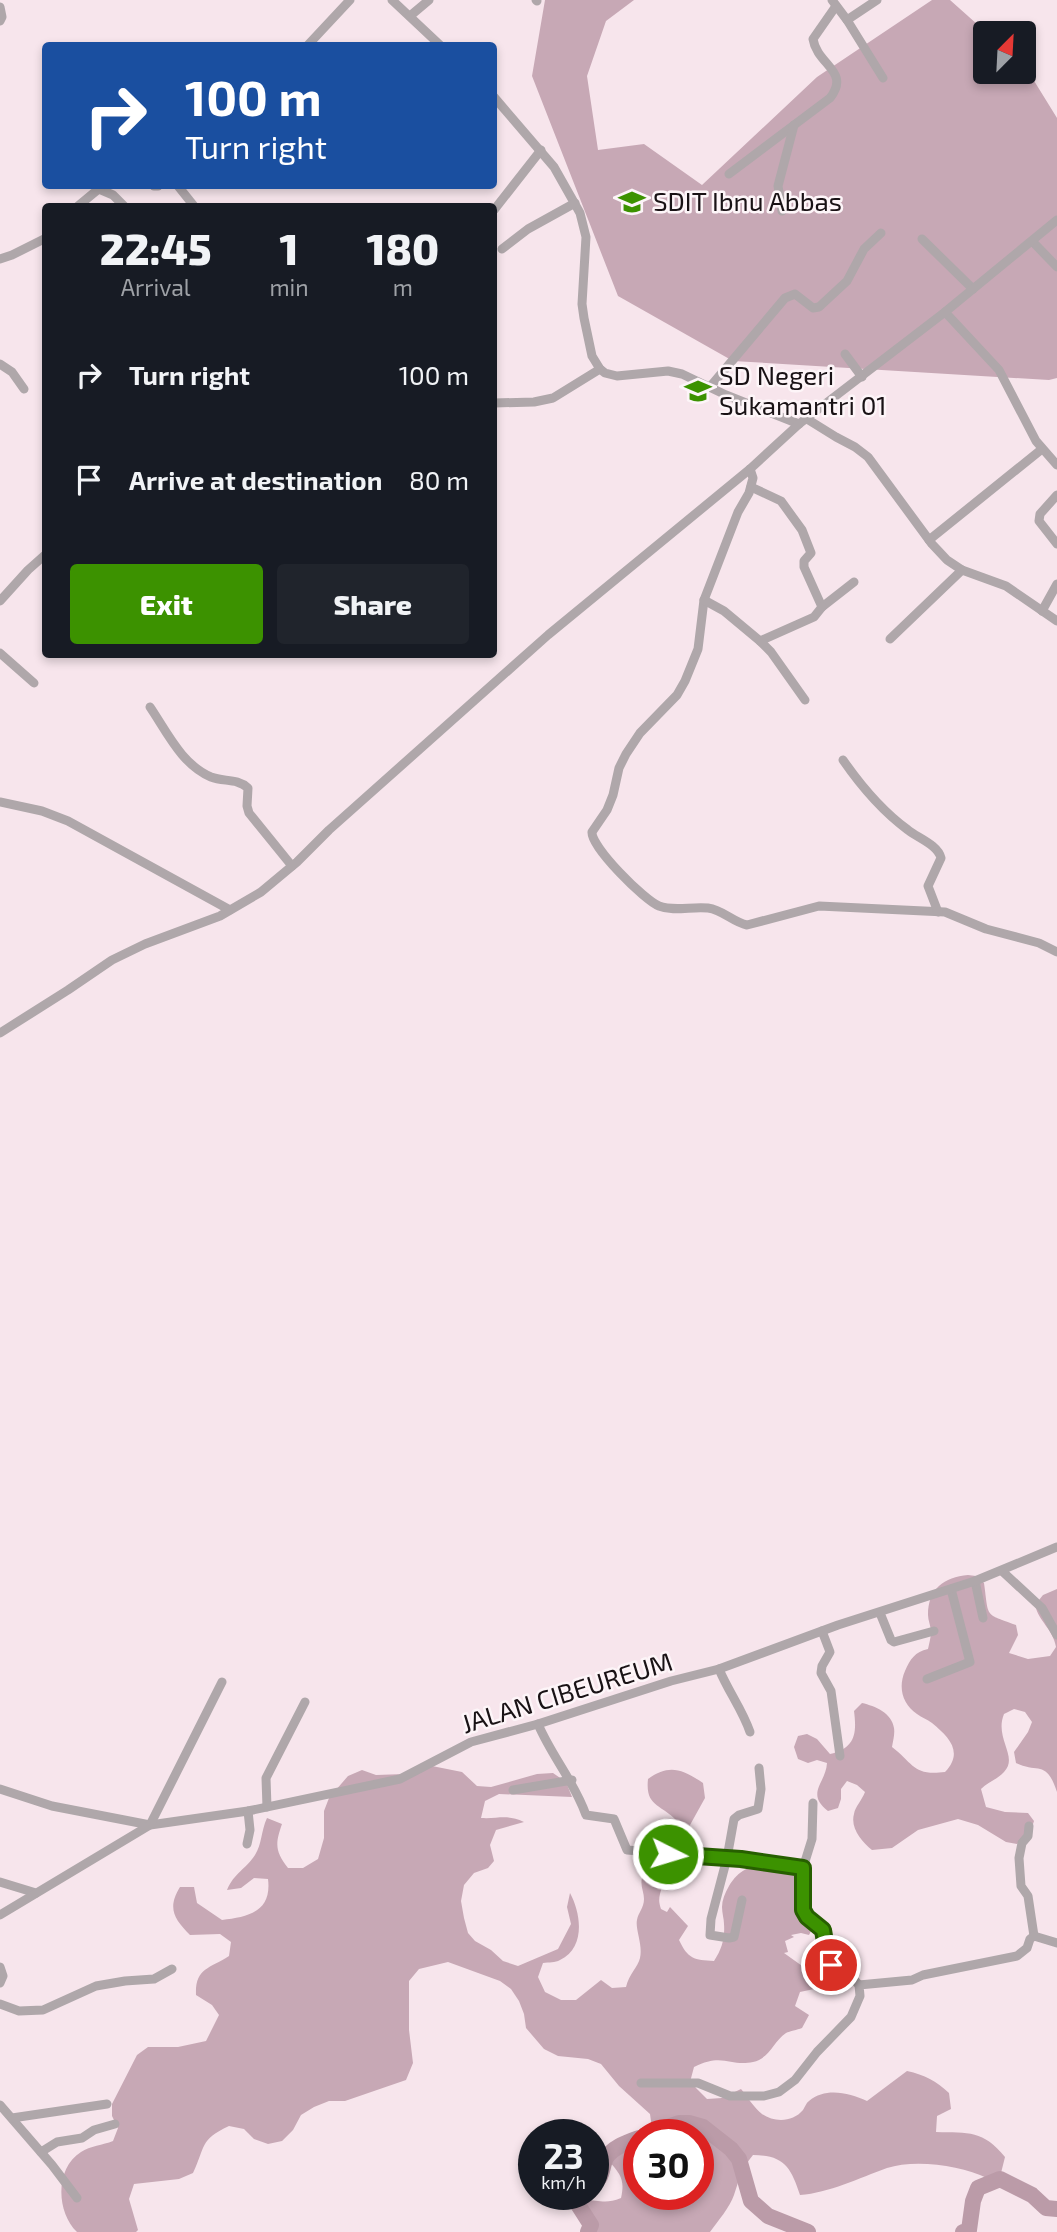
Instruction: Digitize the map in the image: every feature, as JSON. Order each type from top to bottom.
[{"type":"street","points":[[312,42],[350,0]]},
{"type":"street","points":[[393,0],[436,42]]},
{"type":"street","points":[[410,16],[429,0]]},
{"type":"street","points":[[847,20],[877,0]]},
{"type":"street","points":[[729,174],[830,98],[838,87],[836,76],[816,49],[813,40],[834,3],[883,78]]},
{"type":"street","points":[[0,7],[0,21]]},
{"type":"street","points":[[497,100],[541,150],[563,180],[580,213],[586,237],[583,318],[592,356],[600,369],[617,376],[674,372],[726,395],[803,421],[855,447],[868,457],[929,540],[947,560],[962,570],[1006,586],[1057,621]]},
{"type":"street","points":[[782,211],[778,186],[794,125]]},
{"type":"street","points":[[497,206],[541,150]]},
{"type":"street","points":[[81,203],[98,189]]},
{"type":"street","points":[[103,189],[121,203]]},
{"type":"street","points":[[180,189],[192,203]]},
{"type":"street","points":[[502,249],[528,229],[575,203]]},
{"type":"street","points":[[0,1032],[29,1016],[112,960],[230,910],[261,892],[548,635],[750,469],[803,421],[945,312],[1057,219]]},
{"type":"street","points":[[710,387],[785,298],[795,294],[813,308],[819,307],[847,281],[864,249],[881,233]]},
{"type":"street","points":[[922,239],[973,289]]},
{"type":"street","points":[[0,259],[42,240]]},
{"type":"street","points":[[1032,241],[1057,267]]},
{"type":"street","points":[[945,312],[999,370],[1042,449],[1057,465]]},
{"type":"street","points":[[845,354],[862,377]]},
{"type":"street","points":[[0,364],[12,372],[24,389]]},
{"type":"street","points":[[497,403],[534,402],[552,398],[600,369]]},
{"type":"street","points":[[929,540],[1042,449]]},
{"type":"street","points":[[750,469],[751,486],[738,512],[705,600],[698,649],[685,681],[677,695],[640,733],[625,754],[607,810],[592,832],[593,841],[623,875],[652,902],[663,908],[708,908],[747,925],[819,906],[938,912],[952,914],[986,929],[1039,943],[1057,952]]},
{"type":"street","points":[[751,486],[781,501],[802,530],[811,553],[804,561],[804,567],[822,607]]},
{"type":"street","points":[[1055,538],[1039,521],[1039,517],[1057,495]]},
{"type":"street","points":[[0,601],[42,558]]},
{"type":"street","points":[[890,639],[962,570]]},
{"type":"street","points":[[760,641],[814,617],[822,607],[854,582]]},
{"type":"street","points":[[1042,611],[1057,583]]},
{"type":"street","points":[[705,600],[717,606],[760,641],[805,700]]},
{"type":"street","points":[[0,653],[34,683]]},
{"type":"street","points":[[150,707],[181,753],[195,768],[214,778],[242,782],[248,788],[249,813],[292,866]]},
{"type":"street","points":[[843,760],[876,802],[907,830],[939,851],[941,858],[928,886],[938,912]]},
{"type":"street","points":[[0,802],[42,811],[68,821],[230,910]]},
{"type":"street","name":"JALAN CIBEUREUM","points":[[0,1789],[52,1806],[150,1825],[248,1811],[400,1779],[471,1742],[719,1669],[822,1631],[975,1581],[1057,1547]]},
{"type":"street","points":[[1002,1571],[1042,1608],[1057,1635]]},
{"type":"street","points":[[975,1581],[983,1618]]},
{"type":"street","points":[[928,1679],[972,1667],[951,1589]]},
{"type":"street","points":[[880,1613],[894,1642],[934,1631]]},
{"type":"street","points":[[822,1631],[830,1652],[821,1674],[831,1691],[840,1756]]},
{"type":"street","points":[[719,1669],[750,1732]]},
{"type":"street","points":[[0,1915],[150,1825],[222,1682]]},
{"type":"street","points":[[267,1807],[267,1778],[305,1702]]},
{"type":"street","points":[[538,1724],[572,1780],[586,1815],[614,1819],[627,1850],[727,1858],[803,1868]]},
{"type":"street","points":[[742,1900],[734,1937],[710,1934],[711,1919],[735,1817],[758,1809],[761,1789],[758,1768]]},
{"type":"street","points":[[513,1790],[572,1780]]},
{"type":"street","points":[[641,2083],[698,2083],[730,2096],[764,2096],[779,2092],[795,2080],[817,2052],[851,2017],[860,1996],[859,1985],[850,1975],[828,1961],[823,1930],[804,1913],[801,1902],[803,1868],[811,1839],[813,1803]]},
{"type":"street","points":[[247,1844],[250,1830],[248,1811]]},
{"type":"street","points":[[1029,1826],[1019,1858],[1021,1886],[1028,1896],[1034,1936]]},
{"type":"street","points":[[0,1882],[36,1893]]},
{"type":"street","points":[[859,1985],[912,1980],[923,1975],[1007,1958],[1022,1953],[1027,1948],[1029,1939],[1034,1936],[1057,1943]]},
{"type":"street","points":[[0,1967],[3,1976],[0,1983]]},
{"type":"street","points":[[0,2004],[19,2011],[43,2010],[96,1986],[154,1979],[172,1969]]},
{"type":"street","points":[[12,2118],[107,2104]]},
{"type":"street","points":[[0,2105],[77,2198]]},
{"type":"street","points":[[41,2152],[57,2142],[82,2137],[94,2130],[115,2124]]},
{"type":"shaded area","points":[[545,0],[634,0],[606,21],[587,76],[598,150],[644,144],[702,185],[817,77],[932,0],[950,0],[974,21],[973,84],[1036,84],[1057,118],[1057,378],[1049,380],[733,361],[618,296],[532,76]]},
{"type":"shaded area","points":[[976,1576],[984,1583],[990,1613],[1016,1625],[1018,1635],[1009,1653],[1028,1659],[1050,1656],[1056,1647],[1035,1605],[1043,1595],[1057,1589],[1057,1792],[1045,1771],[1016,1763],[1014,1752],[1032,1722],[1025,1712],[1014,1709],[1004,1714],[1002,1723],[1008,1766],[1002,1774],[981,1789],[986,1807],[1005,1812],[1028,1813],[1034,1821],[1026,1837],[1017,1844],[1006,1842],[978,1825],[958,1819],[918,1830],[892,1848],[872,1850],[861,1839],[853,1819],[865,1792],[847,1781],[841,1789],[838,1808],[828,1811],[821,1805],[817,1793],[827,1763],[817,1760],[808,1763],[798,1759],[794,1747],[798,1736],[807,1734],[817,1739],[830,1754],[845,1748],[854,1733],[854,1711],[862,1703],[877,1708],[890,1718],[894,1730],[892,1747],[910,1763],[926,1772],[945,1772],[953,1758],[952,1745],[938,1728],[912,1710],[903,1695],[902,1683],[911,1660],[916,1654],[928,1649],[931,1632],[929,1606],[934,1591],[952,1578]]},
{"type":"shaded area","points":[[432,1766],[462,1772],[477,1786],[491,1787],[537,1774],[553,1773],[566,1782],[572,1797],[499,1794],[485,1801],[481,1818],[508,1817],[524,1822],[496,1830],[490,1845],[494,1861],[488,1868],[474,1873],[464,1885],[461,1901],[468,1933],[475,1941],[503,1961],[518,1966],[558,1949],[571,1924],[567,1907],[570,1893],[579,1920],[574,1947],[558,1961],[543,1963],[538,1977],[545,1992],[561,2000],[576,2000],[601,1980],[612,1988],[626,1987],[639,1961],[641,1948],[637,1924],[644,1902],[642,1878],[651,1865],[674,1850],[677,1836],[677,1821],[652,1800],[648,1779],[663,1771],[676,1770],[703,1783],[705,1798],[690,1825],[695,1840],[707,1850],[678,1861],[670,1870],[660,1896],[661,1909],[667,1912],[670,1907],[688,1926],[679,1940],[689,1955],[714,1961],[723,1939],[723,1899],[735,1878],[741,1872],[754,1867],[788,1867],[785,1869],[800,1876],[795,1884],[805,1891],[808,1907],[816,1921],[809,1935],[791,1935],[794,1937],[785,1941],[788,1952],[784,1953],[812,1973],[814,1989],[800,1992],[795,2006],[809,2015],[802,2028],[786,2033],[764,2057],[745,2063],[719,2060],[704,2063],[694,2067],[690,2082],[707,2099],[722,2098],[741,2089],[762,2114],[772,2119],[784,2120],[799,2114],[808,2102],[823,2094],[845,2094],[867,2101],[907,2071],[930,2079],[949,2093],[951,2109],[937,2116],[936,2132],[967,2133],[990,2142],[1005,2157],[1001,2173],[987,2178],[951,2167],[898,2165],[833,2188],[800,2195],[785,2164],[772,2157],[753,2155],[739,2178],[730,2204],[710,2232],[594,2232],[598,2222],[585,2210],[609,2210],[609,2201],[621,2198],[621,2178],[609,2161],[623,2153],[623,2210],[714,2210],[714,2119],[651,2119],[650,2114],[619,2086],[601,2064],[588,2059],[558,2056],[544,2049],[526,2028],[519,2001],[511,1989],[500,1981],[448,1962],[419,1969],[409,1981],[409,2030],[413,2063],[406,2080],[345,2101],[329,2101],[314,2107],[301,2115],[293,2130],[282,2141],[268,2144],[254,2139],[244,2129],[229,2126],[208,2140],[193,2173],[179,2179],[134,2184],[129,2199],[138,2230],[136,2232],[77,2232],[65,2213],[62,2202],[61,2190],[66,2168],[81,2152],[113,2141],[118,2128],[112,2116],[112,2104],[137,2055],[148,2047],[178,2047],[206,2041],[219,2015],[212,2005],[196,1995],[196,1986],[205,1970],[229,1956],[231,1942],[220,1934],[190,1935],[184,1929],[176,1918],[173,1907],[180,1887],[194,1887],[197,1903],[222,1920],[241,1917],[257,1910],[266,1898],[268,1879],[254,1878],[241,1888],[227,1890],[233,1879],[255,1855],[267,1818],[282,1824],[278,1847],[288,1868],[303,1868],[318,1859],[324,1838],[324,1811],[329,1798],[348,1776],[362,1770],[376,1775],[405,1774]]},
{"type":"waterway","points":[[714,2136],[739,2159],[751,2201],[768,2216],[808,2232]]},
{"type":"waterway","points":[[609,2154],[623,2145]]},
{"type":"waterway","points":[[963,2232],[969,2230],[973,2201],[978,2188],[1000,2179],[1032,2195],[1046,2208],[1057,2209]]},
{"type":"waterway","points":[[581,2210],[591,2225],[588,2232]]},
{"type":"place","name":"SDIT Ibnu Abbas","points":[[632,202]]},
{"type":"place","name":"SD Negeri Sukamantri 01","points":[[698,391]]},
{"type":"route","points":[[668,1854],[741,1859],[803,1868],[803,1910],[807,1917],[823,1930],[831,1965]]}]
